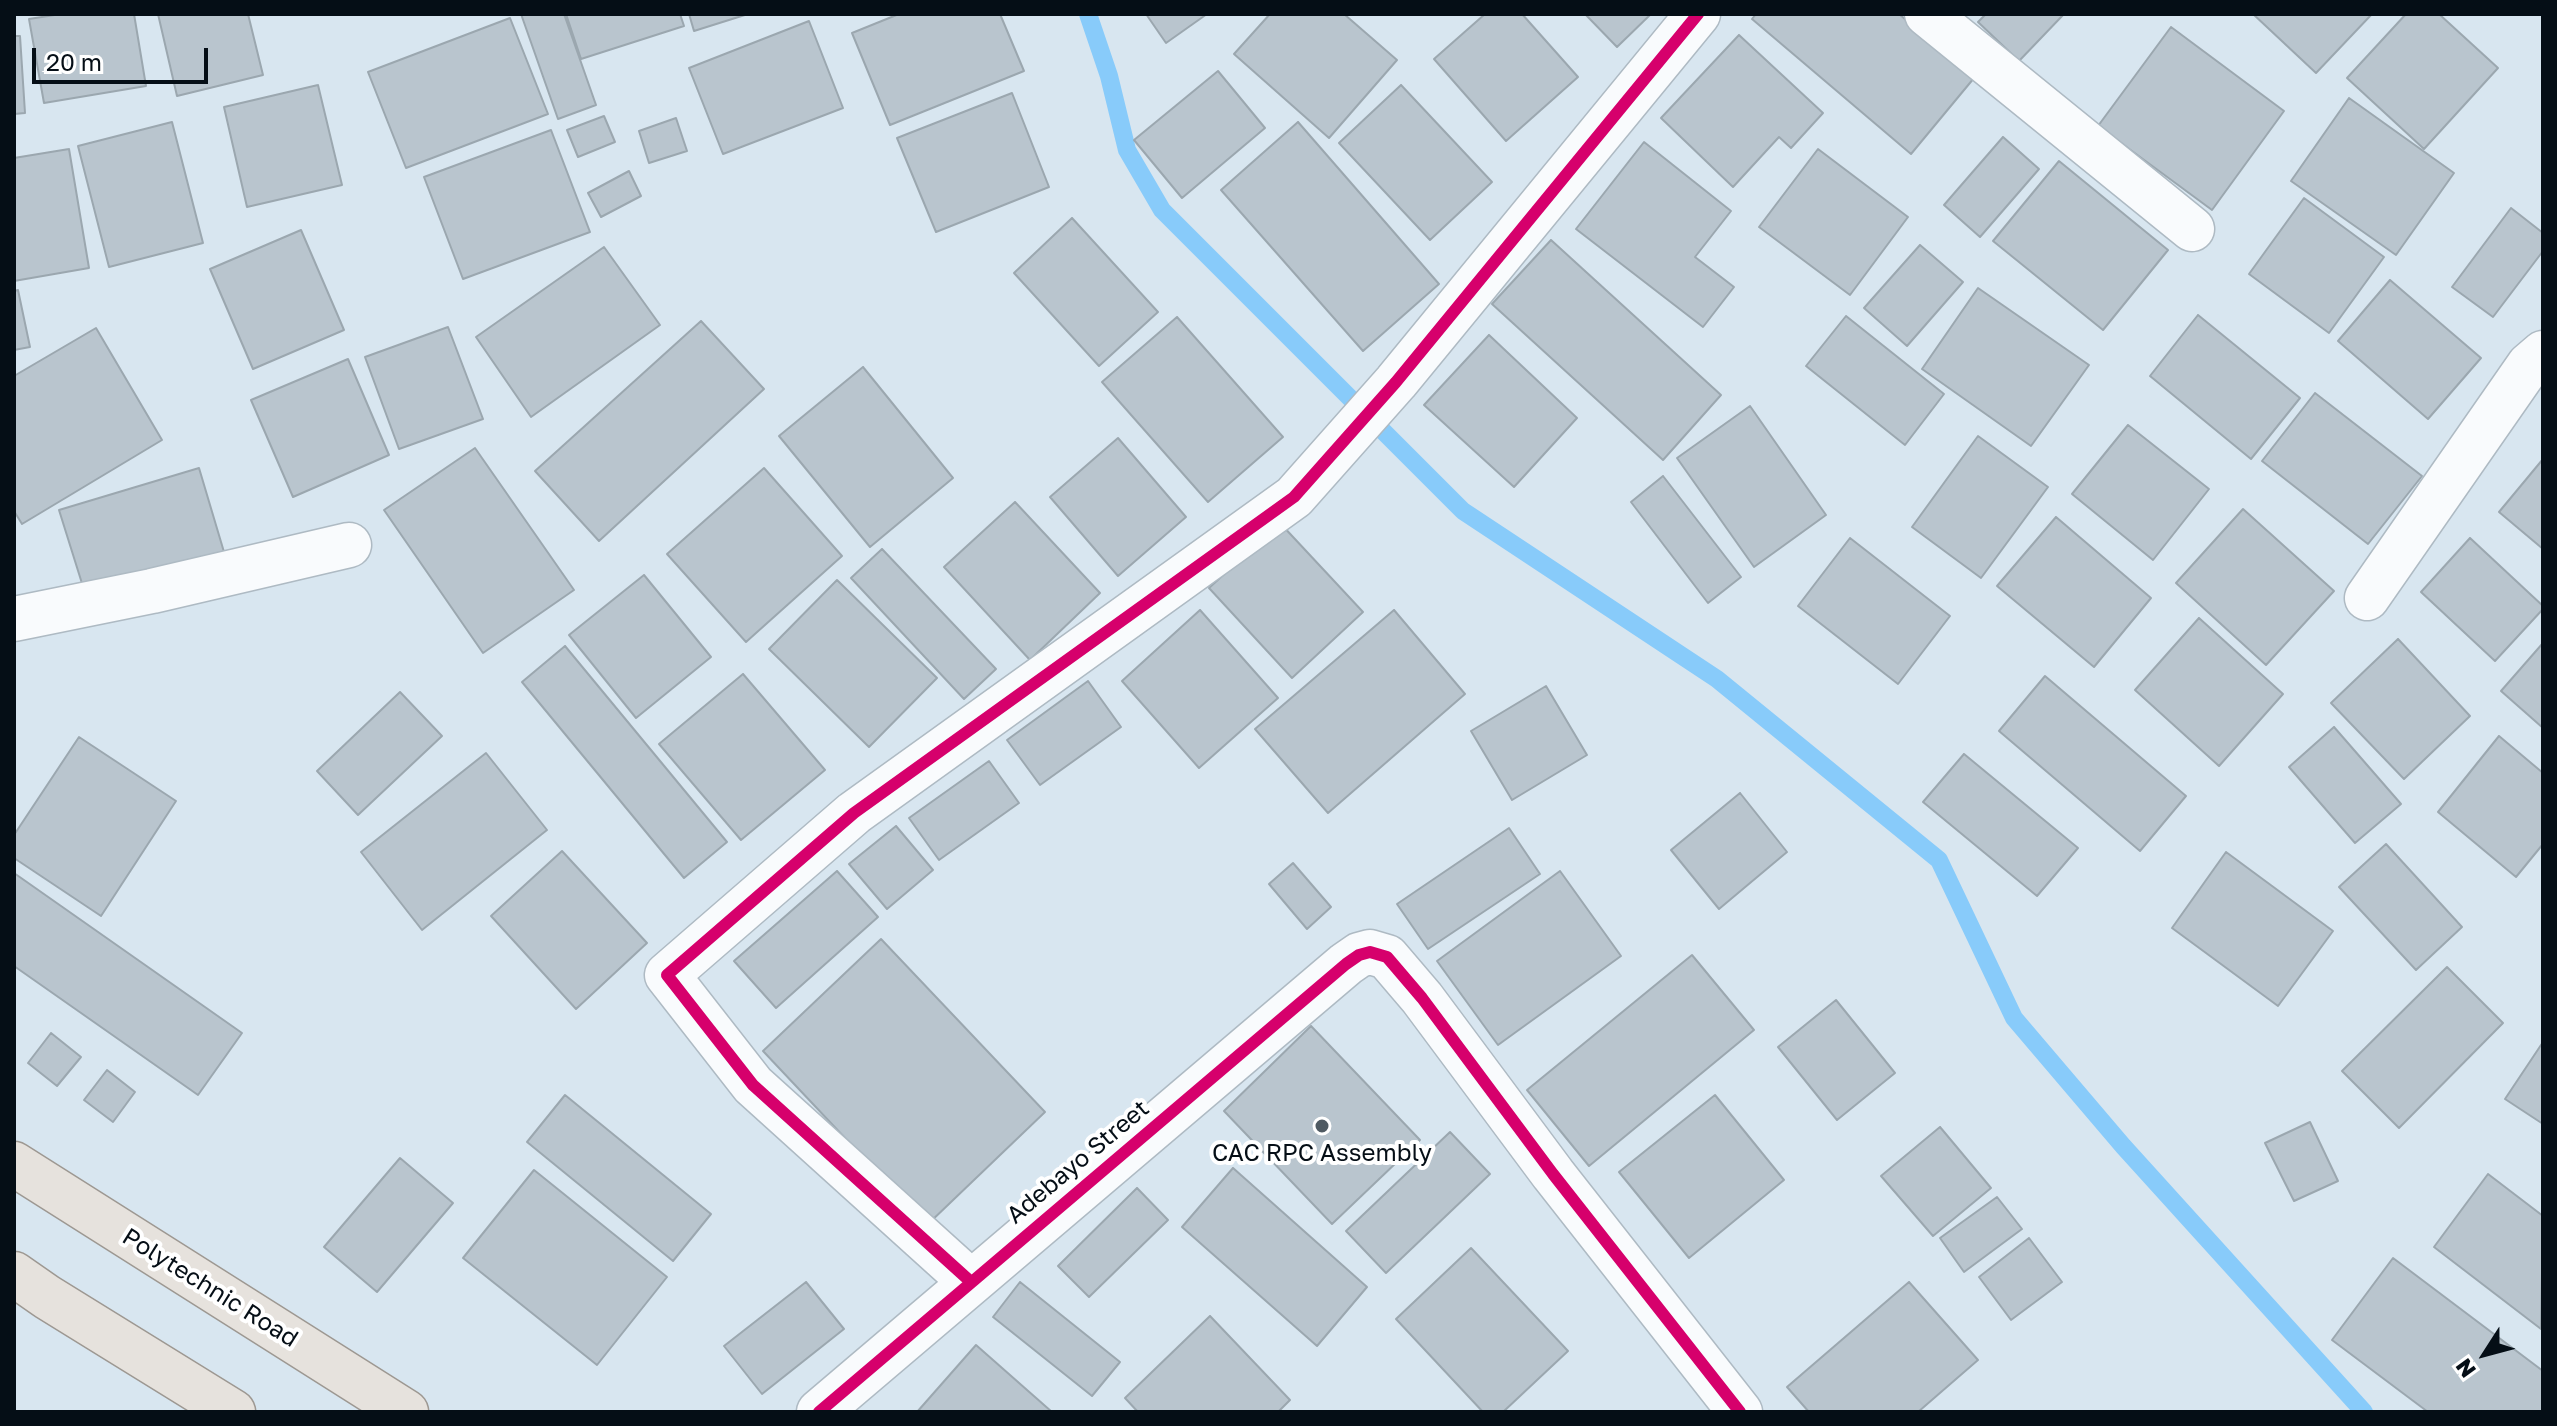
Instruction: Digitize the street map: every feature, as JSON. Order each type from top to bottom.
[{"type":"main road","name":"Polytechnic Road","points":[[14,1164],[406,1412]]},
{"type":"main road","points":[[14,1274],[233,1412]]},
{"type":"street","points":[[971,1282],[753,1085],[667,975],[854,813],[1294,497],[1396,382],[1698,14]]},
{"type":"street","points":[[1927,14],[2192,229]]},
{"type":"street","points":[[2367,598],[2529,365],[2543,353]]},
{"type":"street","points":[[14,619],[152,591],[349,545]]},
{"type":"street","name":"Adebayo Street","points":[[819,1412],[1346,964],[1370,952],[1387,957],[1422,998],[1553,1174],[1740,1412]]},
{"type":"building","points":[[61,14],[134,14],[146,86],[44,103],[29,19]]},
{"type":"building","points":[[158,14],[248,14],[263,75],[177,96]]},
{"type":"building","points":[[521,14],[564,14],[596,105],[558,119]]},
{"type":"building","points":[[566,14],[680,14],[684,26],[581,59]]},
{"type":"building","points":[[689,14],[748,14],[694,31]]},
{"type":"building","points":[[899,14],[1000,14],[1024,71],[890,125],[852,33]]},
{"type":"building","points":[[1146,14],[1207,14],[1166,43]]},
{"type":"building","points":[[1270,14],[1344,14],[1397,60],[1329,138],[1234,54]]},
{"type":"building","points":[[1485,14],[1522,14],[1578,77],[1506,141],[1434,59]]},
{"type":"building","points":[[1585,14],[1651,14],[1617,47]]},
{"type":"building","points":[[1756,14],[1899,14],[1974,78],[1911,154],[1752,19]]},
{"type":"building","points":[[1986,14],[2064,14],[2019,61],[1978,22]]},
{"type":"building","points":[[2253,14],[2372,14],[2316,73]]},
{"type":"building","points":[[2406,14],[2439,14],[2498,68],[2424,149],[2347,78]]},
{"type":"building","points":[[510,18],[548,114],[406,168],[368,72]]},
{"type":"building","points":[[809,21],[843,108],[723,154],[689,68]]},
{"type":"building","points":[[2171,27],[2284,111],[2212,210],[2098,126]]},
{"type":"building","points":[[1739,35],[1823,113],[1791,148],[1779,137],[1733,187],[1661,118]]},
{"type":"building","points":[[14,36],[20,36],[25,113],[14,114]]},
{"type":"building","points":[[1218,71],[1265,128],[1182,198],[1134,140]]},
{"type":"building","points":[[318,85],[342,185],[247,207],[224,107]]},
{"type":"building","points":[[1401,85],[1492,182],[1430,240],[1339,143]]},
{"type":"building","points":[[1012,93],[1049,187],[936,232],[897,138]]},
{"type":"building","points":[[2349,98],[2454,173],[2396,255],[2291,181]]},
{"type":"building","points":[[604,116],[615,142],[578,157],[567,130]]},
{"type":"building","points":[[676,118],[687,151],[649,163],[639,131]]},
{"type":"building","points":[[172,122],[203,243],[109,267],[78,146]]},
{"type":"building","points":[[1298,122],[1439,284],[1363,351],[1221,190]]},
{"type":"building","points":[[551,130],[590,232],[463,279],[424,177]]},
{"type":"building","points":[[2003,137],[2039,169],[1980,237],[1944,205]]},
{"type":"building","points":[[1644,142],[1731,211],[1695,257],[1734,287],[1703,327],[1576,229]]},
{"type":"building","points":[[69,149],[89,268],[14,281],[14,158]]},
{"type":"building","points":[[1818,149],[1908,217],[1850,295],[1759,227]]},
{"type":"building","points":[[2059,161],[2168,250],[2103,330],[1993,241]]},
{"type":"building","points":[[629,171],[641,196],[601,217],[588,193]]},
{"type":"building","points":[[2304,198],[2384,257],[2329,333],[2249,274]]},
{"type":"building","points":[[2511,208],[2543,233],[2543,251],[2493,317],[2452,287]]},
{"type":"building","points":[[1072,218],[1158,312],[1099,366],[1014,273]]},
{"type":"building","points":[[301,230],[344,330],[253,369],[210,269]]},
{"type":"building","points":[[1551,240],[1721,395],[1663,460],[1492,304]]},
{"type":"building","points":[[1920,245],[1963,282],[1907,346],[1864,308]]},
{"type":"building","points":[[604,247],[660,325],[531,417],[476,337]]},
{"type":"building","points":[[2390,280],[2481,358],[2428,419],[2338,341]]},
{"type":"building","points":[[1978,288],[2089,365],[2031,446],[1922,369]]},
{"type":"building","points":[[18,290],[30,347],[14,350],[14,291]]},
{"type":"building","points":[[2198,315],[2300,398],[2251,459],[2150,376]]},
{"type":"building","points":[[1846,316],[1944,394],[1905,445],[1806,366]]},
{"type":"building","points":[[1177,317],[1283,437],[1208,502],[1102,382]]},
{"type":"building","points":[[701,321],[764,389],[599,541],[535,471]]},
{"type":"building","points":[[448,327],[483,419],[399,449],[365,357]]},
{"type":"building","points":[[96,328],[162,440],[22,524],[14,511],[14,376]]},
{"type":"building","points":[[1489,335],[1577,418],[1514,487],[1424,405]]},
{"type":"building","points":[[348,359],[389,455],[293,497],[251,400]]},
{"type":"building","points":[[863,367],[953,478],[870,547],[779,436]]},
{"type":"building","points":[[2315,393],[2422,476],[2368,544],[2262,461]]},
{"type":"building","points":[[1750,406],[1826,515],[1754,567],[1677,458]]},
{"type":"building","points":[[2128,425],[2209,489],[2153,560],[2072,494]]},
{"type":"building","points":[[1978,436],[2048,487],[1981,578],[1912,527]]},
{"type":"building","points":[[1118,438],[1186,517],[1118,576],[1050,497]]},
{"type":"building","points":[[475,448],[574,590],[483,653],[384,510]]},
{"type":"building","points":[[2543,459],[2543,549],[2499,512]]},
{"type":"building","points":[[199,468],[224,552],[85,593],[59,510]]},
{"type":"building","points":[[764,468],[842,556],[746,642],[667,554]]},
{"type":"building","points":[[1663,476],[1741,577],[1708,603],[1631,502]]},
{"type":"building","points":[[1015,502],[1100,593],[1030,660],[944,567]]},
{"type":"building","points":[[2243,509],[2334,591],[2266,665],[2176,583]]},
{"type":"building","points":[[2056,517],[2151,598],[2094,667],[1997,586]]},
{"type":"building","points":[[1280,523],[1363,612],[1292,678],[1209,588]]},
{"type":"building","points":[[1850,538],[1950,616],[1898,684],[1798,606]]},
{"type":"building","points":[[2470,538],[2543,606],[2495,661],[2421,592]]},
{"type":"building","points":[[882,549],[996,669],[964,699],[851,578]]},
{"type":"building","points":[[644,575],[711,657],[636,718],[569,635]]},
{"type":"building","points":[[837,580],[937,678],[869,747],[769,649]]},
{"type":"building","points":[[1200,610],[1278,698],[1199,768],[1122,681]]},
{"type":"building","points":[[1394,610],[1465,694],[1328,813],[1255,729]]},
{"type":"building","points":[[2199,618],[2283,694],[2219,766],[2135,690]]},
{"type":"building","points":[[2398,639],[2470,716],[2404,779],[2331,703]]},
{"type":"building","points":[[2543,643],[2543,728],[2501,691]]},
{"type":"building","points":[[565,646],[727,842],[684,878],[522,682]]},
{"type":"building","points":[[743,674],[825,770],[741,840],[659,744]]},
{"type":"building","points":[[2045,676],[2186,796],[2140,851],[1999,731]]},
{"type":"building","points":[[1088,681],[1121,727],[1040,785],[1007,740]]},
{"type":"building","points":[[1546,686],[1587,755],[1512,800],[1471,731]]},
{"type":"building","points":[[400,692],[442,736],[358,815],[317,771]]},
{"type":"building","points":[[2334,727],[2401,804],[2355,843],[2289,767]]},
{"type":"building","points":[[2499,736],[2543,773],[2543,844],[2516,877],[2438,812]]},
{"type":"building","points":[[79,737],[176,801],[101,916],[14,858],[14,835]]},
{"type":"building","points":[[486,753],[547,830],[422,930],[361,852]]},
{"type":"building","points":[[1964,754],[2078,848],[2037,896],[1923,802]]},
{"type":"building","points":[[989,761],[1019,803],[939,860],[909,818]]},
{"type":"building","points":[[1740,793],[1787,852],[1719,909],[1671,850]]},
{"type":"building","points":[[896,826],[933,870],[887,909],[849,864]]},
{"type":"building","points":[[1509,828],[1540,874],[1428,949],[1397,904]]},
{"type":"building","points":[[2386,844],[2462,927],[2416,970],[2339,887]]},
{"type":"building","points":[[562,851],[647,943],[576,1009],[491,916]]},
{"type":"building","points":[[2226,852],[2333,931],[2278,1006],[2172,928]]},
{"type":"building","points":[[1293,863],[1331,907],[1307,929],[1269,884]]},
{"type":"building","points":[[837,871],[878,917],[776,1008],[734,961]]},
{"type":"building","points":[[1560,871],[1621,956],[1498,1045],[1437,961]]},
{"type":"building","points":[[14,873],[242,1033],[198,1095],[14,966]]},
{"type":"building","points":[[881,939],[1045,1112],[927,1225],[763,1051]]},
{"type":"building","points":[[1692,955],[1754,1030],[1589,1166],[1527,1090]]},
{"type":"building","points":[[2447,967],[2503,1023],[2399,1128],[2342,1071]]},
{"type":"building","points":[[1836,1000],[1895,1073],[1837,1120],[1778,1047]]},
{"type":"building","name":"CAC RPC Assembly","points":[[1311,1026],[1420,1140],[1332,1224],[1224,1111]]},
{"type":"building","points":[[51,1033],[81,1057],[57,1086],[28,1063]]},
{"type":"building","points":[[2543,1042],[2543,1124],[2505,1099]]},
{"type":"building","points":[[107,1070],[135,1092],[113,1122],[84,1100]]},
{"type":"building","points":[[565,1095],[711,1214],[673,1261],[527,1142]]},
{"type":"building","points":[[1715,1095],[1784,1180],[1689,1258],[1619,1172]]},
{"type":"building","points":[[2310,1122],[2338,1181],[2294,1201],[2265,1143]]},
{"type":"building","points":[[1940,1127],[1991,1188],[1933,1236],[1881,1176]]},
{"type":"building","points":[[1450,1132],[1490,1174],[1386,1273],[1346,1231]]},
{"type":"building","points":[[400,1158],[453,1203],[377,1292],[324,1247]]},
{"type":"building","points":[[1233,1168],[1367,1287],[1317,1346],[1182,1227]]},
{"type":"building","points":[[534,1170],[667,1277],[597,1365],[463,1258]]},
{"type":"building","points":[[2488,1174],[2543,1216],[2541,1329],[2434,1247]]},
{"type":"building","points":[[1137,1188],[1168,1220],[1089,1297],[1058,1266]]},
{"type":"building","points":[[1997,1197],[2022,1229],[1964,1272],[1940,1238]]},
{"type":"building","points":[[2029,1238],[2062,1282],[2011,1320],[1979,1277]]},
{"type":"building","points":[[1471,1248],[1568,1351],[1503,1412],[1483,1412],[1396,1319]]},
{"type":"building","points":[[2393,1258],[2543,1371],[2542,1412],[2428,1412],[2332,1340]]},
{"type":"building","points":[[806,1282],[844,1329],[762,1394],[724,1346]]},
{"type":"building","points":[[1020,1282],[1120,1362],[1092,1396],[993,1317]]},
{"type":"building","points":[[1909,1282],[1978,1360],[1918,1412],[1809,1412],[1787,1387]]},
{"type":"building","points":[[1210,1316],[1290,1400],[1278,1412],[1138,1412],[1125,1398]]},
{"type":"building","points":[[976,1345],[1052,1412],[917,1412]]},
{"type":"waterway","points":[[1088,14],[1109,76],[1127,150],[1162,210],[1463,511],[1717,679],[1939,860],[2014,1018],[2123,1146],[2364,1412]]},
{"type":"cycle path","points":[[971,1282],[753,1085],[667,975],[854,813],[1294,497],[1396,382],[1698,14]]},
{"type":"cycle path","points":[[819,1412],[1346,964],[1370,952],[1387,957],[1422,998],[1553,1174],[1740,1412]]},
{"type":"place","name":"CAC RPC Assembly","points":[[1322,1126]]}]
